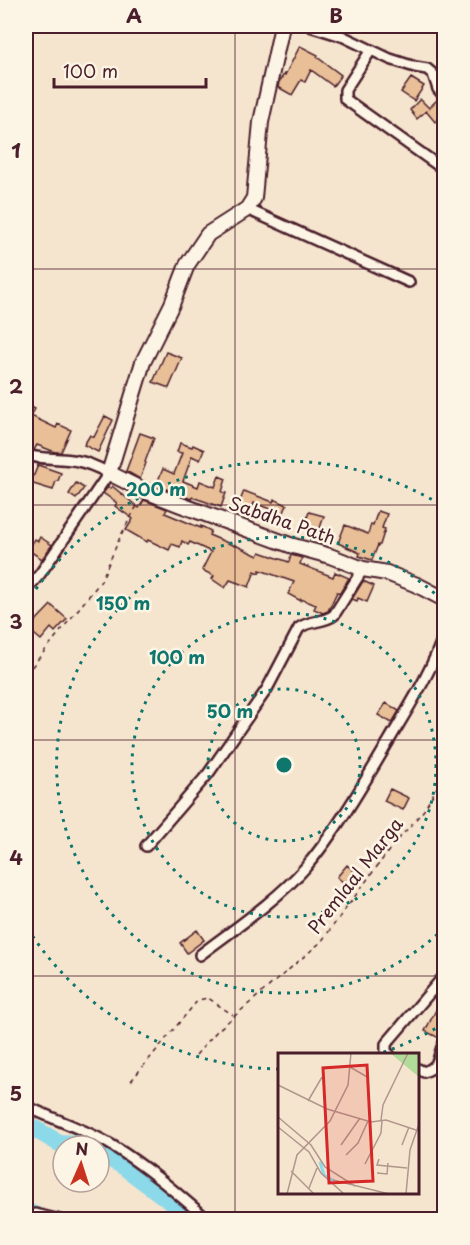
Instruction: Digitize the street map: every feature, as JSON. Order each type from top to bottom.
[{"type":"street","points":[[26,590],[40,574],[109,473],[143,362],[172,304],[187,265],[208,234],[247,209],[254,198],[261,122],[282,26]]},
{"type":"street","points":[[310,26],[342,36],[390,59],[427,69],[433,74],[438,89],[444,96]]},
{"type":"street","points":[[370,50],[345,90],[345,99],[439,166]]},
{"type":"street","points":[[247,209],[409,282]]},
{"type":"street","points":[[26,455],[76,460],[109,473]]},
{"type":"street","name":"Sabdha Path","points":[[109,473],[145,490],[290,544],[363,569],[387,573],[444,599]]},
{"type":"street","points":[[146,846],[208,774],[267,689],[299,628],[304,624],[328,619],[334,615],[363,569]]},
{"type":"street","points":[[200,955],[304,869],[333,831],[419,690],[444,634]]},
{"type":"street","points":[[386,1053],[386,1044],[444,976]]},
{"type":"street","points":[[419,1070],[424,1072],[431,1070],[438,1063],[444,1043]]},
{"type":"street","points":[[26,1106],[113,1146],[208,1220]]},
{"type":"street","points":[[33,1215],[60,1220]]},
{"type":"path","points":[[26,674],[101,581],[145,490]]},
{"type":"path","name":"Premlaal Marga","points":[[196,1055],[217,1031],[321,942],[390,849],[424,810],[444,775]]},
{"type":"path","points":[[131,1081],[198,1000],[208,998],[234,1016]]},
{"type":"building","points":[[300,46],[318,55],[317,57],[341,75],[333,86],[311,70],[305,82],[301,80],[292,95],[278,87]]},
{"type":"building","points":[[411,78],[424,86],[414,101],[401,92]]},
{"type":"building","points":[[420,99],[429,108],[438,99],[444,107],[444,114],[435,122],[426,111],[417,119],[410,110]]},
{"type":"building","points":[[166,352],[182,358],[169,388],[153,382]]},
{"type":"building","points":[[26,404],[35,409],[31,416],[56,428],[58,424],[71,430],[61,452],[37,445],[34,450],[26,448]]},
{"type":"building","points":[[105,416],[113,420],[98,452],[84,445],[90,435],[94,437]]},
{"type":"building","points":[[140,433],[154,438],[140,479],[126,471]]},
{"type":"building","points":[[180,443],[204,450],[200,460],[192,456],[183,481],[198,487],[200,481],[215,487],[219,476],[226,479],[222,492],[226,493],[221,507],[192,497],[191,499],[156,485],[163,469],[174,474],[182,453],[177,452]]},
{"type":"building","points":[[38,465],[61,473],[53,490],[30,483]]},
{"type":"building","points":[[76,483],[84,488],[76,499],[69,494]]},
{"type":"building","points":[[112,486],[139,508],[144,500],[167,509],[165,513],[201,528],[201,526],[211,531],[209,535],[258,556],[260,552],[289,562],[291,555],[302,558],[300,564],[333,577],[335,572],[349,578],[340,593],[337,592],[328,611],[323,613],[314,609],[316,605],[288,594],[294,582],[260,570],[259,573],[255,571],[249,587],[230,580],[225,588],[212,579],[214,576],[202,570],[211,552],[190,542],[188,545],[182,541],[180,547],[172,544],[169,550],[148,540],[147,542],[126,530],[133,519],[115,506],[117,503],[103,493]]},
{"type":"building","points":[[244,491],[287,505],[282,517],[268,513],[270,509],[254,503],[249,516],[236,511]]},
{"type":"building","points":[[378,511],[387,514],[380,545],[372,560],[359,556],[360,553],[338,543],[345,525],[368,534]]},
{"type":"building","points":[[309,512],[324,516],[318,534],[303,529]]},
{"type":"building","points":[[323,528],[333,533],[329,542],[318,538]]},
{"type":"building","points":[[40,537],[52,545],[42,559],[28,550],[35,539],[38,541]]},
{"type":"building","points":[[363,581],[374,586],[367,602],[358,598],[357,601],[352,599]]},
{"type":"building","points":[[51,605],[67,619],[55,632],[51,628],[41,640],[28,629]]},
{"type":"building","points":[[386,703],[399,711],[392,723],[378,715]]},
{"type":"building","points":[[390,789],[409,798],[403,810],[384,801]]},
{"type":"building","points":[[347,865],[360,876],[350,888],[337,877]]},
{"type":"building","points":[[197,930],[204,940],[187,953],[180,943]]},
{"type":"building","points":[[437,1008],[444,1012],[444,1035],[439,1038],[425,1031]]},
{"type":"waterway","points":[[26,1124],[51,1138]]},
{"type":"waterway","points":[[111,1159],[196,1220]]},
{"type":"waterway","points":[[26,1207],[40,1213],[42,1219]]}]
